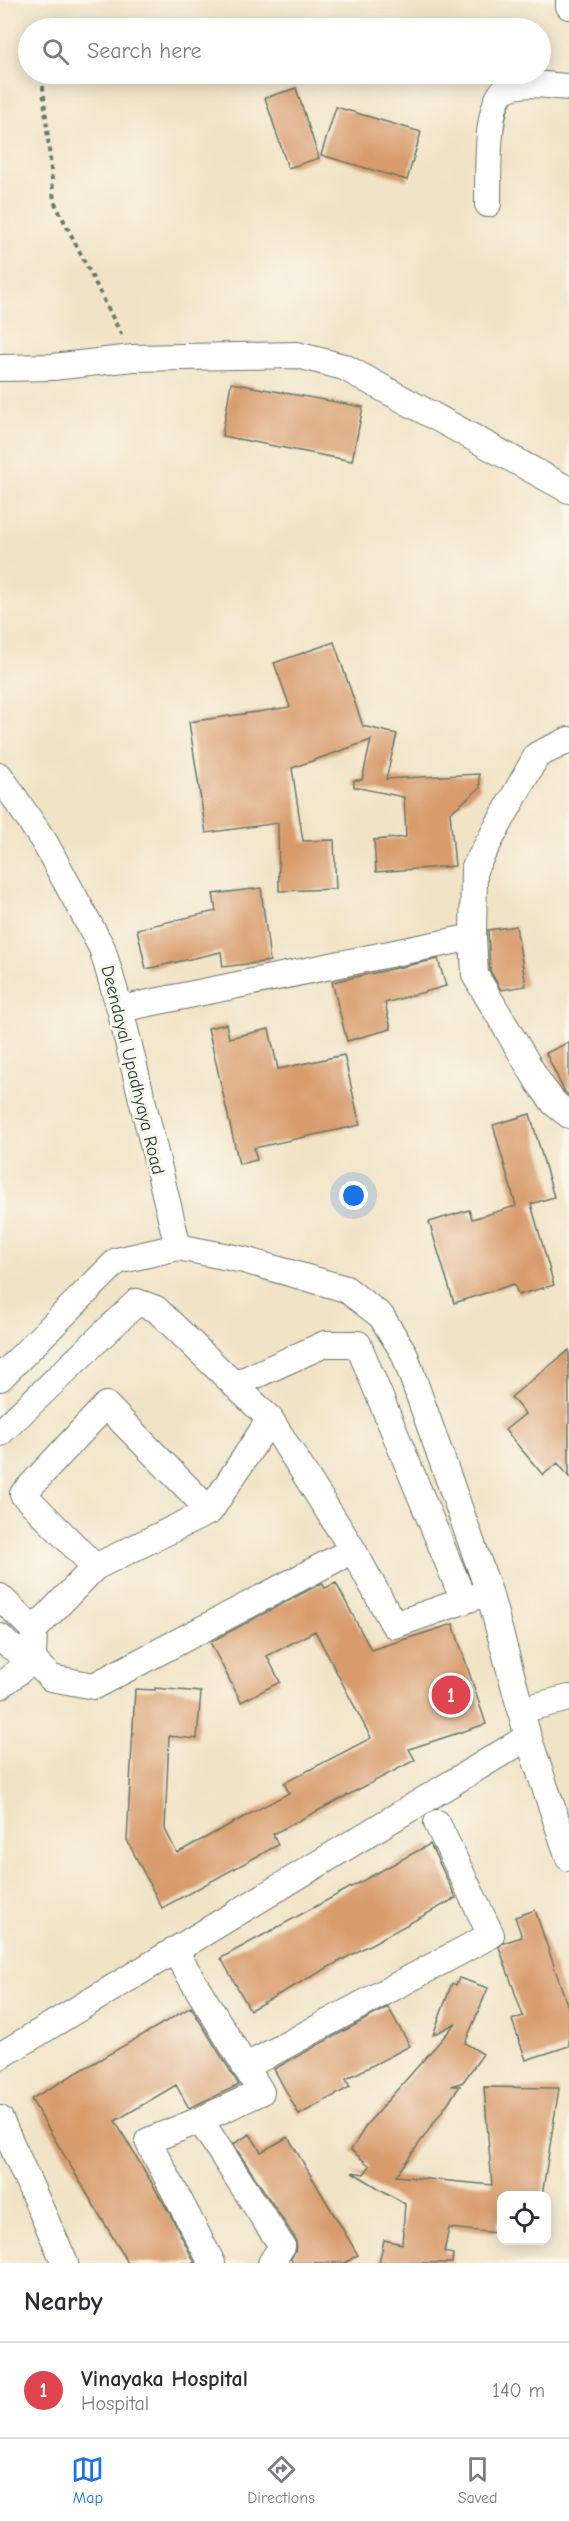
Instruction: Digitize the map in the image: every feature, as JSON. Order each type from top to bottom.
[{"type":"street","points":[[569,0],[569,6]]},
{"type":"street","points":[[488,204],[492,117],[496,99],[506,88],[523,85],[569,87]]},
{"type":"street","points":[[0,368],[52,368],[133,358],[297,355],[344,367],[569,490]]},
{"type":"street","points":[[569,740],[537,754],[474,869],[473,937],[475,975],[539,1083],[554,1103],[569,1115]]},
{"type":"street","name":"Deendayal Upadhyaya Road","points":[[0,776],[45,843],[102,948],[120,1009],[178,1247]]},
{"type":"street","points":[[120,1009],[473,937]]},
{"type":"street","points":[[0,1377],[117,1261],[178,1247],[244,1260],[346,1290],[381,1316],[404,1353],[489,1592],[528,1737],[569,1858]]},
{"type":"street","points":[[0,1432],[137,1302],[156,1309],[270,1419],[353,1550],[394,1625],[489,1592]]},
{"type":"street","points":[[236,1384],[325,1344],[358,1344],[464,1601]]},
{"type":"street","points":[[95,1567],[24,1494],[106,1405],[210,1511]]},
{"type":"street","points":[[0,1686],[33,1660],[34,1630],[95,1567],[210,1511],[270,1419]]},
{"type":"street","points":[[0,1637],[8,1645],[33,1660],[51,1678],[94,1686],[353,1550]]},
{"type":"street","points":[[0,1597],[34,1630]]},
{"type":"street","points":[[520,1710],[569,1698]]},
{"type":"street","points":[[0,2056],[528,1737]]},
{"type":"street","points":[[245,2067],[491,1935],[437,1823]]},
{"type":"street","points":[[174,1950],[261,2092],[200,2120],[148,2140],[212,2263]]},
{"type":"street","points":[[0,2119],[64,2263]]},
{"type":"street","points":[[200,2120],[282,2246],[271,2263]]},
{"type":"path","points":[[43,84],[54,201],[133,358]]},
{"type":"building","points":[[296,88],[319,158],[288,168],[265,98]]},
{"type":"building","points":[[336,107],[421,132],[407,180],[321,155]]},
{"type":"building","points":[[231,383],[363,407],[352,461],[222,436]]},
{"type":"building","points":[[334,642],[363,726],[397,734],[386,779],[479,774],[480,788],[450,813],[455,866],[376,872],[374,840],[406,837],[404,797],[354,787],[354,780],[362,780],[371,740],[292,768],[303,841],[334,840],[336,889],[279,891],[278,823],[206,833],[189,722],[290,707],[274,663]]},
{"type":"building","points":[[261,888],[270,961],[223,967],[221,952],[146,969],[137,929],[216,911],[213,894]]},
{"type":"building","points":[[516,926],[526,986],[501,990],[490,971],[488,930]]},
{"type":"building","points":[[438,959],[446,986],[385,1003],[391,1029],[347,1041],[332,982]]},
{"type":"building","points":[[226,1024],[229,1038],[269,1029],[278,1069],[344,1055],[360,1125],[254,1148],[257,1160],[239,1164],[208,1028]]},
{"type":"building","points":[[569,1042],[569,1096],[564,1091],[546,1053]]},
{"type":"building","points":[[530,1114],[554,1197],[531,1204],[554,1285],[518,1295],[514,1284],[454,1303],[429,1222],[469,1210],[472,1219],[516,1206],[493,1125]]},
{"type":"building","points":[[569,1350],[569,1477],[558,1463],[543,1475],[505,1430],[525,1414],[511,1397]]},
{"type":"building","points":[[322,1583],[325,1588],[336,1583],[371,1650],[453,1624],[486,1724],[409,1749],[415,1760],[273,1834],[278,1845],[162,1908],[127,1840],[135,1689],[155,1690],[155,1688],[201,1692],[197,1739],[169,1736],[165,1829],[177,1853],[289,1793],[284,1783],[371,1738],[315,1631],[267,1656],[280,1682],[241,1702],[210,1642]]},
{"type":"building","points":[[430,1844],[456,1898],[250,2010],[221,1958]]},
{"type":"building","points":[[535,1910],[569,2010],[569,2046],[526,2060],[512,2020],[523,2016],[499,1947],[503,1943],[522,1937],[515,1917]]},
{"type":"building","points":[[459,1978],[488,1988],[465,2043],[483,2054],[463,2082],[451,2086],[460,2086],[396,2176],[492,2185],[484,2087],[559,2088],[543,2191],[497,2191],[497,2233],[449,2228],[444,2252],[453,2254],[452,2263],[379,2263],[384,2240],[402,2244],[405,2204],[352,2172],[364,2174],[370,2166],[351,2150],[367,2124],[456,2023],[433,2035],[452,1983],[456,1985]]},
{"type":"building","points":[[191,2007],[239,2085],[189,2108],[176,2085],[115,2121],[169,2212],[195,2263],[128,2263],[31,2099]]},
{"type":"building","points":[[388,2007],[410,2046],[346,2079],[350,2087],[299,2115],[274,2069]]},
{"type":"building","points":[[250,2134],[261,2152],[288,2137],[358,2255],[345,2263],[293,2263],[291,2259],[297,2247],[295,2238],[233,2144]]},
{"type":"place","name":"Vinayaka Hospital","points":[[451,1695]]}]
